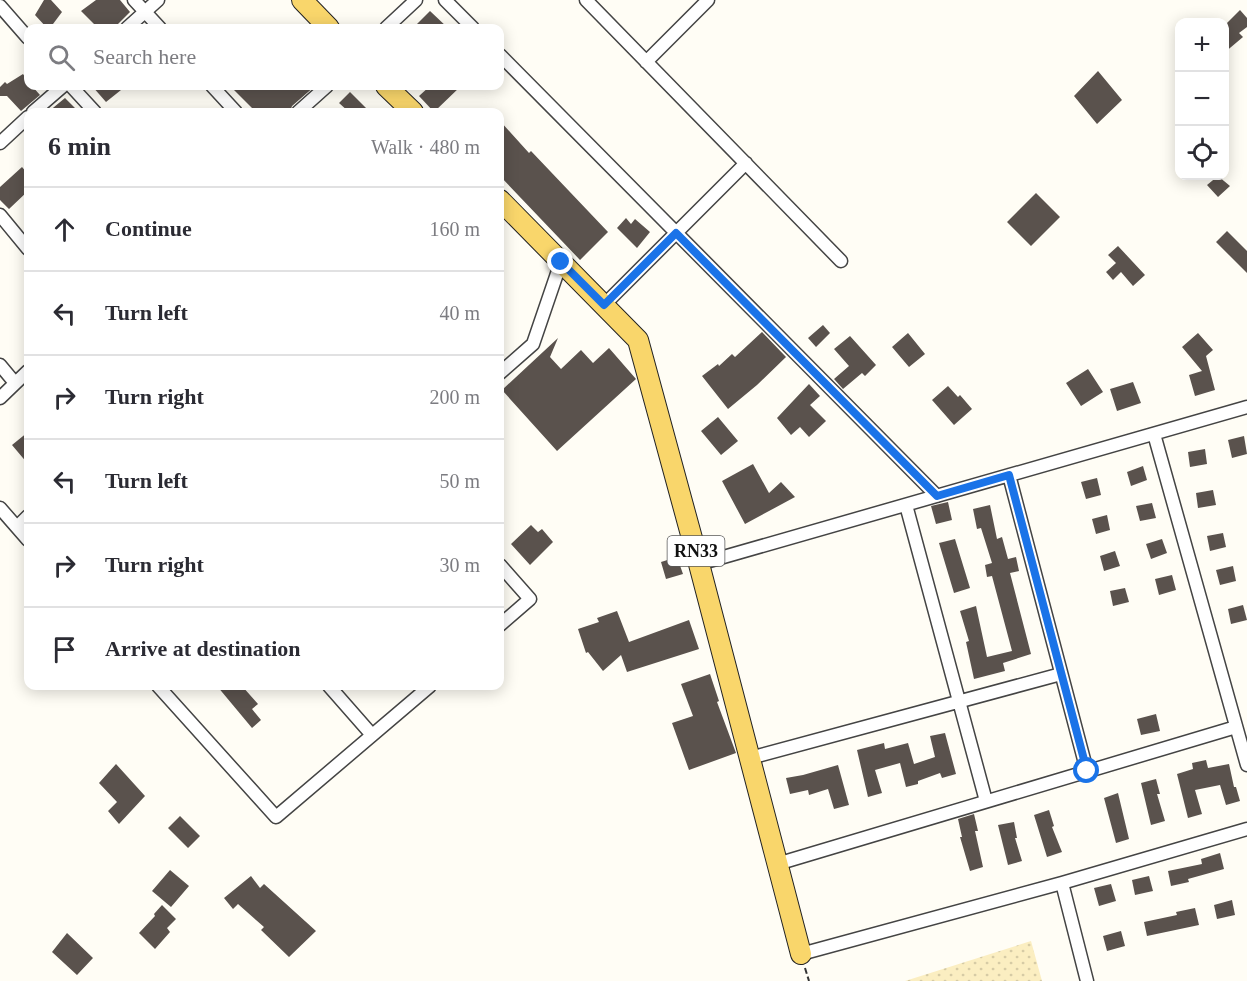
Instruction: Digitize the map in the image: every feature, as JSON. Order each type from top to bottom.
[{"type":"main road","points":[[302,0],[325,24]]},
{"type":"main road","points":[[390,90],[409,108]]},
{"type":"main road","name":"RN33","points":[[504,204],[638,340],[801,954]]},
{"type":"street","points":[[134,0],[156,24]]},
{"type":"street","points":[[132,24],[158,0]]},
{"type":"street","points":[[390,24],[416,0]]},
{"type":"street","points":[[445,0],[469,24]]},
{"type":"street","points":[[586,0],[841,261]]},
{"type":"street","points":[[646,62],[708,0]]},
{"type":"street","points":[[0,6],[24,33]]},
{"type":"street","points":[[504,59],[937,496]]},
{"type":"street","points":[[38,108],[58,90]]},
{"type":"street","points":[[75,90],[91,108]]},
{"type":"street","points":[[216,90],[232,108]]},
{"type":"street","points":[[302,108],[323,90]]},
{"type":"street","points":[[0,143],[24,121]]},
{"type":"street","points":[[604,305],[746,164]]},
{"type":"street","points":[[0,215],[24,244]]},
{"type":"street","points":[[504,370],[533,344],[561,262]]},
{"type":"street","points":[[0,365],[15,383]]},
{"type":"street","points":[[0,398],[24,375]]},
{"type":"street","points":[[699,564],[1247,407]]},
{"type":"street","points":[[1155,435],[1247,765]]},
{"type":"street","points":[[1009,475],[1087,771]]},
{"type":"street","points":[[906,505],[987,801]]},
{"type":"street","points":[[0,508],[24,535]]},
{"type":"street","points":[[17,527],[24,520]]},
{"type":"street","points":[[504,570],[530,599],[504,622]]},
{"type":"street","points":[[750,758],[1061,674]]},
{"type":"street","points":[[162,690],[276,817],[425,690]]},
{"type":"street","points":[[333,690],[372,735]]},
{"type":"street","points":[[777,864],[1236,727]]},
{"type":"street","points":[[801,954],[1062,883],[1247,829]]},
{"type":"street","points":[[1062,883],[1087,981]]},
{"type":"sand","points":[[1031,941],[1042,981],[905,981]]},
{"type":"building","points":[[44,0],[51,0],[62,12],[53,24],[43,24],[35,15]]},
{"type":"building","points":[[96,0],[120,0],[130,12],[118,24],[94,24],[81,11]]},
{"type":"building","points":[[1240,10],[1247,18],[1247,27],[1239,33],[1243,37],[1229,49],[1229,21]]},
{"type":"building","points":[[430,11],[444,24],[417,24]]},
{"type":"building","points":[[1098,71],[1122,100],[1097,124],[1074,96]]},
{"type":"building","points":[[23,74],[24,90],[36,90],[40,95],[21,111],[7,96],[0,96],[0,87],[5,82],[7,84]]},
{"type":"building","points":[[96,90],[121,90],[106,102]]},
{"type":"building","points":[[234,90],[310,90],[291,108],[252,108]]},
{"type":"building","points":[[426,90],[457,90],[438,108],[430,108],[419,96]]},
{"type":"building","points":[[350,92],[366,108],[345,108],[339,103]]},
{"type":"building","points":[[65,98],[75,108],[53,108]]},
{"type":"building","points":[[504,125],[608,232],[580,260],[504,180]]},
{"type":"building","points":[[22,167],[24,169],[24,195],[9,209],[0,200],[0,187]]},
{"type":"building","points":[[1213,180],[1223,180],[1230,186],[1218,197],[1207,185]]},
{"type":"building","points":[[1036,193],[1060,217],[1031,246],[1007,222]]},
{"type":"building","points":[[626,218],[631,224],[635,219],[650,232],[637,248],[617,228]]},
{"type":"building","points":[[1227,231],[1247,251],[1247,273],[1216,242]]},
{"type":"building","points":[[1118,246],[1145,275],[1133,286],[1121,272],[1113,280],[1106,272],[1116,263],[1108,255]]},
{"type":"building","points":[[823,325],[830,333],[816,347],[808,338]]},
{"type":"building","points":[[762,332],[786,357],[728,409],[702,376],[718,364],[719,366],[732,354],[735,357]]},
{"type":"building","points":[[908,333],[925,354],[909,367],[892,347]]},
{"type":"building","points":[[1198,333],[1213,350],[1206,356],[1215,390],[1195,396],[1189,375],[1202,371],[1182,347]]},
{"type":"building","points":[[850,336],[876,365],[865,376],[862,373],[843,389],[834,379],[849,366],[834,349]]},
{"type":"building","points":[[558,338],[550,357],[561,369],[581,350],[593,363],[609,348],[636,379],[557,451],[504,392],[504,388]]},
{"type":"building","points":[[1088,369],[1103,392],[1081,406],[1066,383]]},
{"type":"building","points":[[1133,382],[1141,403],[1117,411],[1110,389]]},
{"type":"building","points":[[809,384],[820,396],[810,405],[826,421],[809,437],[800,427],[791,435],[777,418]]},
{"type":"building","points":[[948,386],[958,397],[960,395],[972,409],[954,425],[932,400]]},
{"type":"building","points":[[718,417],[738,441],[721,455],[701,431]]},
{"type":"building","points":[[24,435],[24,459],[12,445]]},
{"type":"building","points":[[1244,436],[1247,454],[1232,458],[1228,440]]},
{"type":"building","points":[[1205,449],[1207,464],[1190,467],[1188,452]]},
{"type":"building","points":[[753,464],[769,493],[781,482],[795,497],[745,524],[722,481]]},
{"type":"building","points":[[1143,466],[1147,480],[1131,486],[1127,472]]},
{"type":"building","points":[[1097,478],[1101,495],[1086,499],[1081,482]]},
{"type":"building","points":[[1213,490],[1216,505],[1198,508],[1196,493]]},
{"type":"building","points":[[948,502],[952,520],[936,524],[931,506]]},
{"type":"building","points":[[1152,503],[1156,518],[1140,521],[1136,506]]},
{"type":"building","points":[[990,505],[997,539],[1002,537],[1008,559],[1016,557],[1019,571],[1010,573],[1031,654],[1003,663],[1005,671],[974,679],[966,642],[969,641],[960,611],[976,606],[987,657],[1012,651],[992,576],[987,577],[985,565],[992,563],[981,528],[977,529],[973,509]]},
{"type":"building","points":[[1107,515],[1110,530],[1096,534],[1092,519]]},
{"type":"building","points":[[531,525],[538,532],[542,529],[553,542],[530,565],[511,544]]},
{"type":"building","points":[[1223,533],[1226,547],[1210,551],[1207,536]]},
{"type":"building","points":[[955,539],[970,588],[954,593],[939,543]]},
{"type":"building","points":[[1162,539],[1167,553],[1151,559],[1146,544]]},
{"type":"building","points":[[1115,551],[1120,566],[1104,571],[1100,556]]},
{"type":"building","points":[[677,557],[683,574],[666,579],[661,562]]},
{"type":"building","points":[[1233,566],[1236,581],[1220,585],[1216,570]]},
{"type":"building","points":[[1172,575],[1176,590],[1159,595],[1155,579]]},
{"type":"building","points":[[1125,588],[1129,602],[1113,606],[1110,591]]},
{"type":"building","points":[[1243,605],[1247,620],[1231,624],[1228,609]]},
{"type":"building","points":[[617,611],[629,642],[689,620],[699,649],[627,672],[621,655],[603,671],[588,652],[586,653],[578,629],[599,622],[597,618]]},
{"type":"building","points":[[710,674],[719,701],[717,702],[736,753],[689,770],[672,723],[693,716],[681,684]]},
{"type":"building","points":[[220,690],[246,690],[258,704],[252,709],[261,720],[252,728]]},
{"type":"building","points":[[1156,714],[1160,731],[1141,735],[1137,719]]},
{"type":"building","points":[[945,733],[956,774],[942,778],[940,773],[906,787],[900,763],[875,770],[882,793],[868,797],[857,750],[884,743],[885,749],[908,743],[914,764],[935,757],[930,736]]},
{"type":"building","points":[[1206,760],[1208,768],[1229,764],[1240,801],[1226,805],[1220,785],[1195,790],[1202,814],[1188,818],[1177,774],[1193,769],[1192,763]]},
{"type":"building","points":[[116,764],[145,796],[119,824],[108,811],[117,802],[99,783]]},
{"type":"building","points":[[838,765],[849,805],[834,809],[828,789],[809,795],[808,790],[790,794],[786,778]]},
{"type":"building","points":[[1156,779],[1160,794],[1157,794],[1165,821],[1151,825],[1141,783]]},
{"type":"building","points":[[1118,793],[1129,839],[1116,843],[1104,798]]},
{"type":"building","points":[[1049,810],[1054,826],[1052,827],[1062,852],[1047,857],[1034,815]]},
{"type":"building","points":[[974,814],[978,831],[975,831],[983,867],[970,871],[960,837],[962,837],[958,819]]},
{"type":"building","points":[[180,816],[200,836],[188,848],[168,828]]},
{"type":"building","points":[[1014,822],[1017,838],[1015,838],[1022,861],[1008,865],[998,825]]},
{"type":"building","points":[[1220,853],[1224,869],[1171,886],[1168,871],[1202,864],[1201,859]]},
{"type":"building","points":[[170,870],[189,886],[171,907],[152,891]]},
{"type":"building","points":[[251,876],[260,888],[264,884],[316,931],[289,957],[261,930],[264,927],[238,904],[233,909],[224,898]]},
{"type":"building","points":[[1149,876],[1153,891],[1135,895],[1132,880]]},
{"type":"building","points":[[1111,884],[1116,901],[1099,906],[1094,888]]},
{"type":"building","points":[[1232,900],[1235,915],[1217,919],[1214,905]]},
{"type":"building","points":[[162,905],[176,919],[167,928],[170,932],[155,949],[139,933]]},
{"type":"building","points":[[1195,908],[1199,925],[1147,936],[1144,922],[1177,915],[1176,912]]},
{"type":"building","points":[[1121,931],[1125,946],[1107,951],[1103,936]]},
{"type":"building","points":[[67,933],[93,958],[77,975],[52,952]]},
{"type":"route","points":[[561,262],[604,305],[676,233],[937,496],[1009,475],[1087,771]]}]
